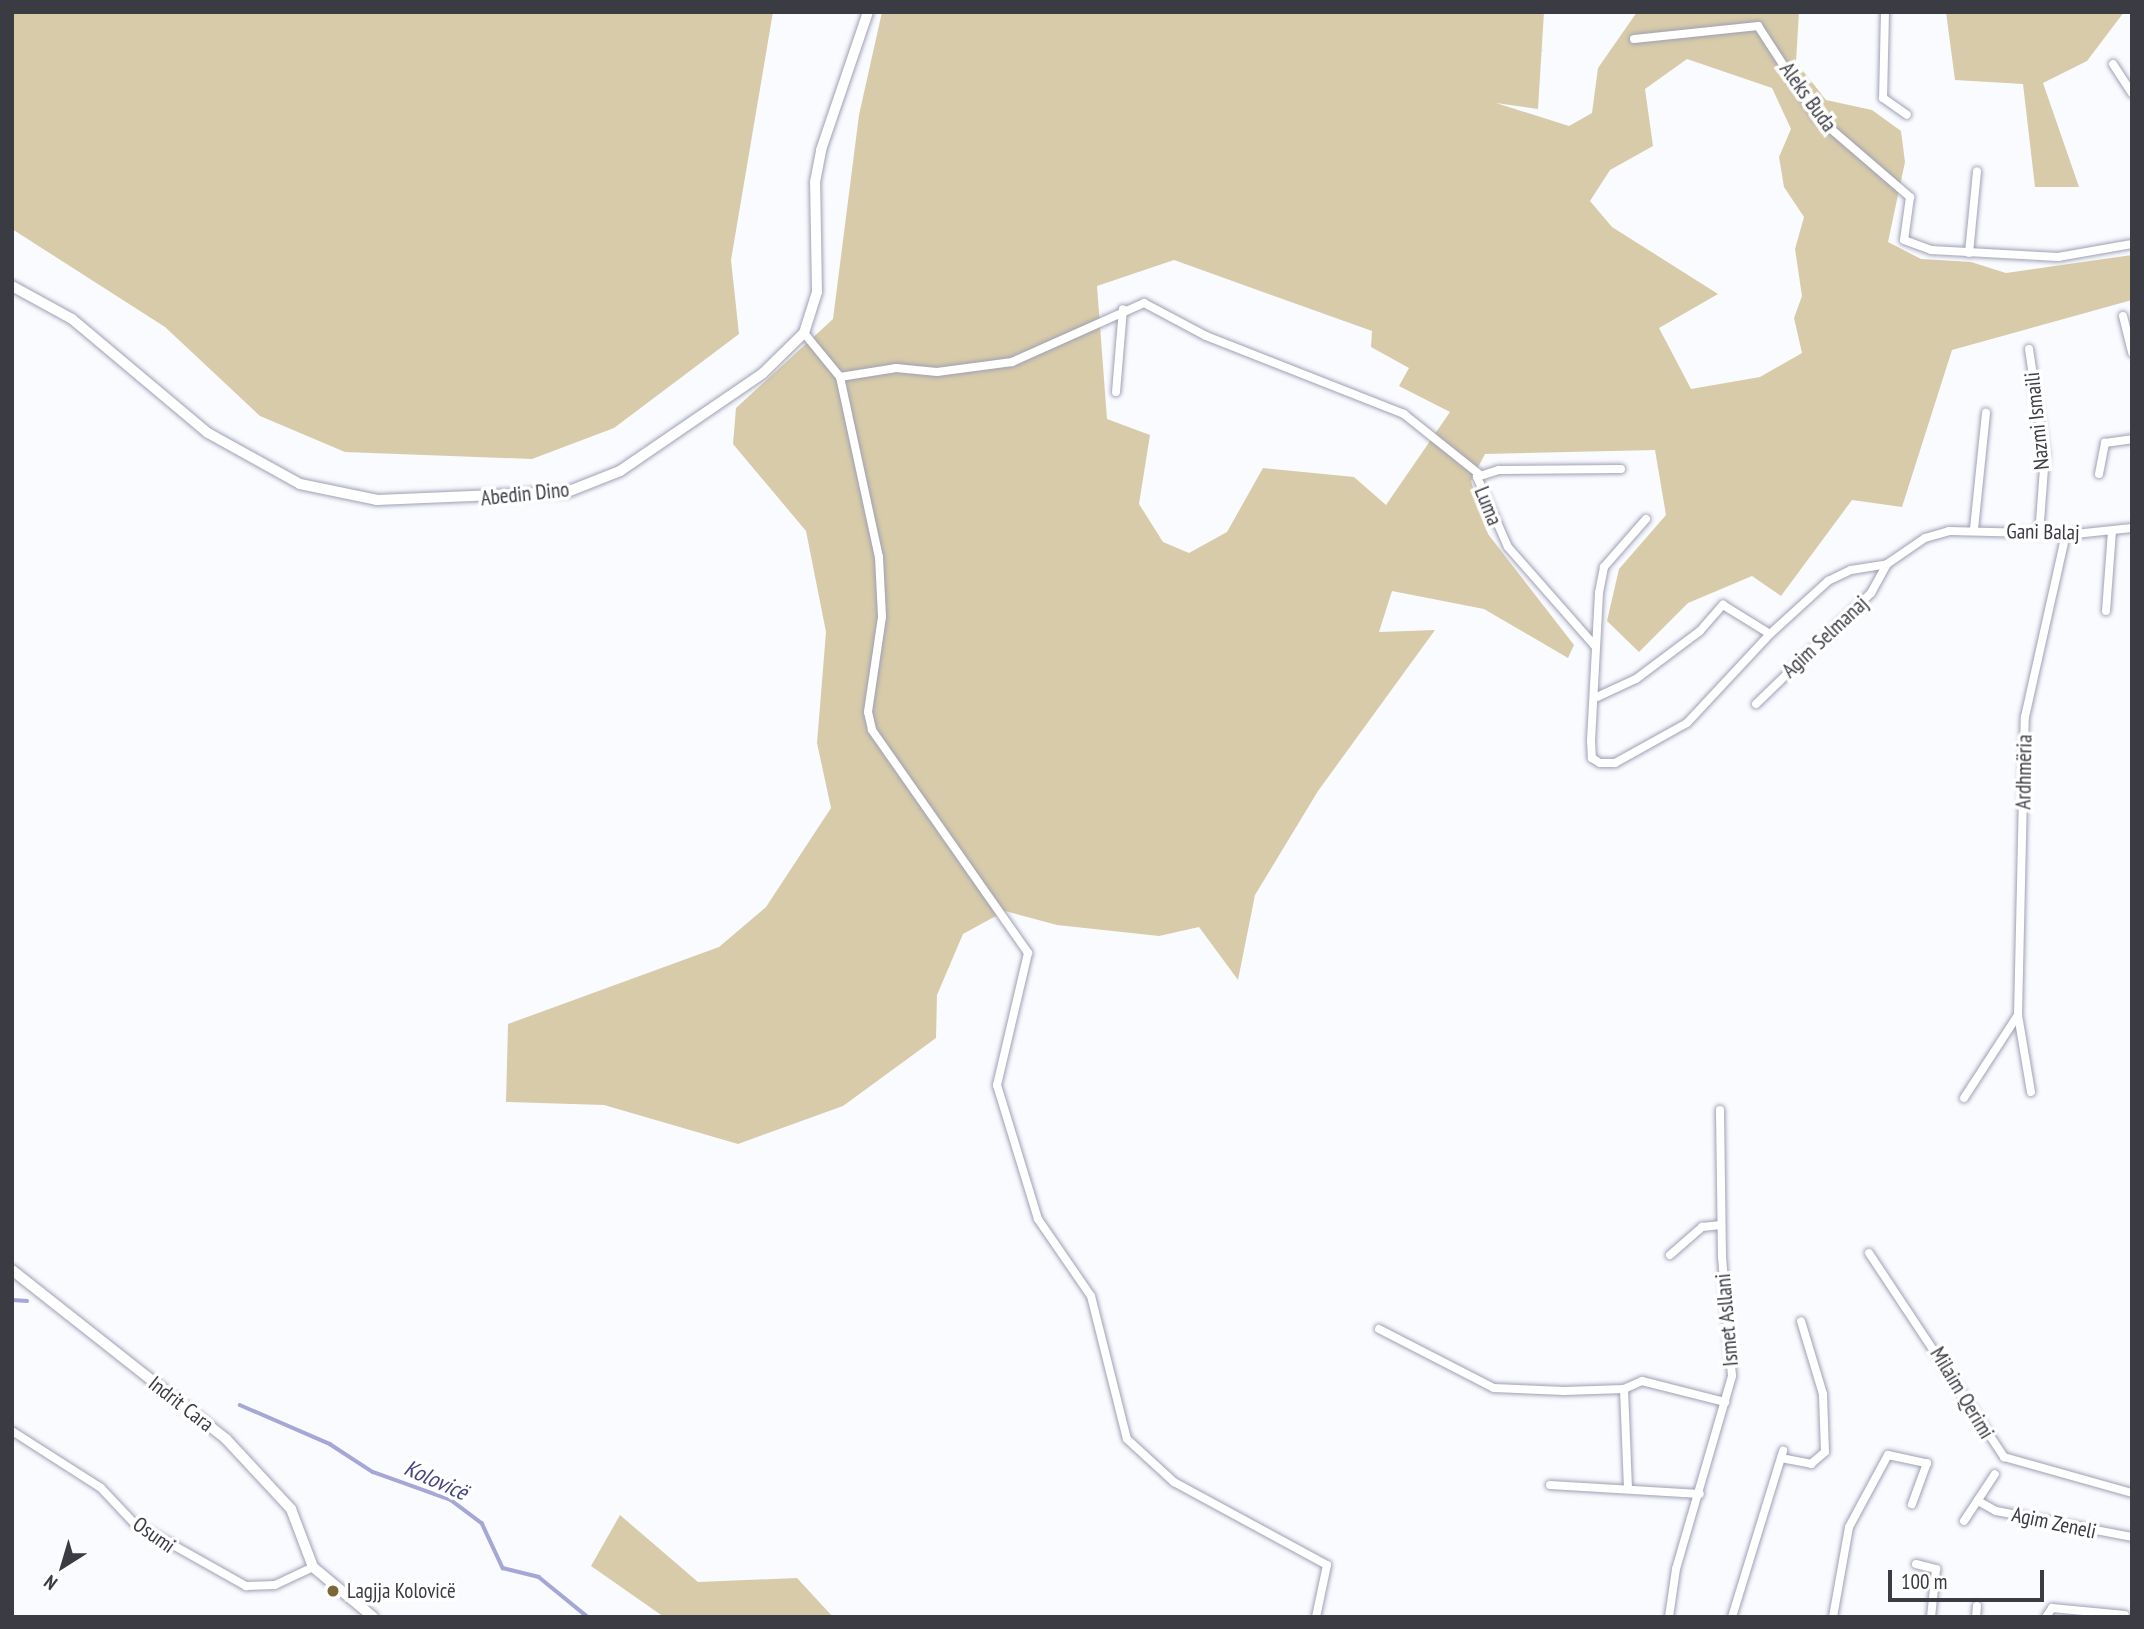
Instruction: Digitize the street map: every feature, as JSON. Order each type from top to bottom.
[{"type":"street","name":"Abedin Dino","points":[[12,286],[72,319],[242,455],[300,484],[377,500],[530,498],[596,483],[763,373],[804,333],[817,292],[815,182],[821,150],[868,12]]},
{"type":"street","points":[[1885,12],[1883,98],[1907,115]]},
{"type":"street","name":"Aleks Buda","points":[[1634,39],[1758,26],[1817,117],[1910,198],[1904,240],[1969,253],[2058,257],[2132,244]]},
{"type":"street","points":[[2113,64],[2132,93]]},
{"type":"street","points":[[1969,253],[1977,171]]},
{"type":"street","points":[[840,377],[1012,362],[1123,309],[1144,303],[1206,336],[1404,414],[1478,473]]},
{"type":"street","points":[[1116,392],[1123,309]]},
{"type":"street","points":[[2123,316],[2132,354]]},
{"type":"street","points":[[804,333],[840,377],[879,557],[882,617],[868,712],[872,730],[1028,953],[997,1085],[1038,1219],[1091,1296],[1127,1439],[1174,1482],[1327,1565],[1316,1617]]},
{"type":"street","name":"Nazmi Ismaili","points":[[2029,349],[2045,455],[2039,535]]},
{"type":"street","name":"Gani Balaj","points":[[1974,529],[1986,413]]},
{"type":"street","points":[[2099,474],[2105,443],[2132,439]]},
{"type":"street","name":"Luma","points":[[1595,646],[1508,547],[1480,496],[1478,473],[1621,469]]},
{"type":"street","points":[[1646,519],[1604,567],[1595,646],[1597,697],[1592,758],[1615,763],[1687,723],[1770,634],[1828,581],[1887,564]]},
{"type":"street","name":"Gani Balaj","points":[[1887,564],[1925,538],[1974,529],[2039,535],[2132,528]]},
{"type":"street","points":[[2106,611],[2112,531]]},
{"type":"street","name":"Ardhmëria","points":[[2031,1092],[2018,1015],[2025,717],[2066,534]]},
{"type":"street","name":"Agim Selmanaj","points":[[1756,704],[1871,593],[1887,564]]},
{"type":"street","points":[[1597,697],[1636,679],[1700,631],[1723,605],[1770,634]]},
{"type":"street","points":[[1964,1098],[2018,1015]]},
{"type":"street","name":"Ismet Asllani","points":[[1669,1617],[1725,1402],[1733,1355],[1721,1224],[1720,1110]]},
{"type":"street","points":[[1670,1255],[1702,1227],[1721,1224]]},
{"type":"street","name":"Milaim Qerimi","points":[[1869,1253],[2004,1457],[2132,1493]]},
{"type":"street","name":"Indrit Cara","points":[[12,1270],[226,1438],[275,1486],[302,1529],[313,1567]]},
{"type":"street","points":[[1732,1617],[1782,1454],[1811,1464],[1825,1451],[1823,1394],[1801,1321]]},
{"type":"street","points":[[1379,1329],[1494,1388],[1624,1389],[1642,1381],[1725,1402]]},
{"type":"street","points":[[1624,1389],[1628,1489]]},
{"type":"street","name":"Osumi","points":[[12,1431],[101,1488],[134,1523],[246,1586],[275,1585],[313,1567]]},
{"type":"street","points":[[1832,1617],[1849,1527],[1888,1455],[1927,1463],[1912,1504]]},
{"type":"street","name":"Agim Zeneli","points":[[1964,1521],[1995,1474]]},
{"type":"street","points":[[1550,1485],[1700,1494]]},
{"type":"street","name":"Agim Zeneli","points":[[1978,1501],[2016,1515],[2132,1537]]},
{"type":"street","points":[[1916,1564],[1936,1569],[1931,1617]]},
{"type":"street","points":[[313,1567],[373,1617]]},
{"type":"street","points":[[1976,1617],[1977,1606]]},
{"type":"street","points":[[2046,1617],[2052,1608],[2125,1615]]},
{"type":"shaded area","points":[[12,12],[773,12],[731,260],[739,334],[614,428],[532,459],[345,452],[260,416],[165,327],[12,229]]},
{"type":"shaded area","points":[[882,12],[1544,12],[1538,109],[1496,103],[1569,126],[1592,113],[1598,68],[1637,12],[1799,12],[1796,62],[1826,100],[1872,110],[1901,131],[1905,162],[1888,242],[1921,259],[1971,262],[2006,273],[2132,255],[2132,300],[1952,350],[1902,507],[1852,500],[1781,596],[1752,576],[1688,603],[1639,652],[1607,621],[1619,569],[1666,515],[1655,450],[1485,454],[1471,481],[1488,534],[1574,645],[1568,658],[1484,609],[1392,591],[1379,632],[1435,630],[1318,791],[1255,895],[1238,980],[1199,927],[1159,936],[1057,925],[1005,911],[963,934],[937,995],[936,1038],[843,1106],[738,1144],[604,1105],[506,1102],[508,1024],[719,947],[766,907],[831,808],[817,743],[826,632],[806,531],[733,444],[736,408],[833,319],[859,115]],"holes":[[[1687,59],[1772,88],[1791,129],[1779,157],[1784,187],[1804,217],[1795,249],[1802,296],[1794,318],[1802,353],[1760,377],[1691,389],[1659,328],[1718,294],[1612,227],[1590,201],[1610,170],[1653,146],[1645,89]],[[1174,260],[1372,331],[1371,347],[1409,368],[1399,386],[1450,412],[1386,505],[1354,477],[1263,468],[1227,532],[1189,553],[1163,542],[1139,504],[1150,435],[1107,419],[1097,286]]]},
{"type":"shaded area","points":[[1946,12],[2124,12],[2087,61],[2043,83],[2079,187],[2035,187],[2023,84],[1955,80]]},
{"type":"shaded area","points":[[620,1515],[698,1582],[797,1578],[833,1617],[664,1617],[591,1566]]},
{"type":"waterway","name":"Kolovicë","points":[[12,1300],[27,1301]]},
{"type":"waterway","name":"Kolovicë","points":[[240,1405],[330,1444],[373,1472],[451,1500],[482,1523],[503,1568],[539,1577],[588,1617]]},
{"type":"place","name":"Lagjja Kolovicë","points":[[333,1591]]}]
